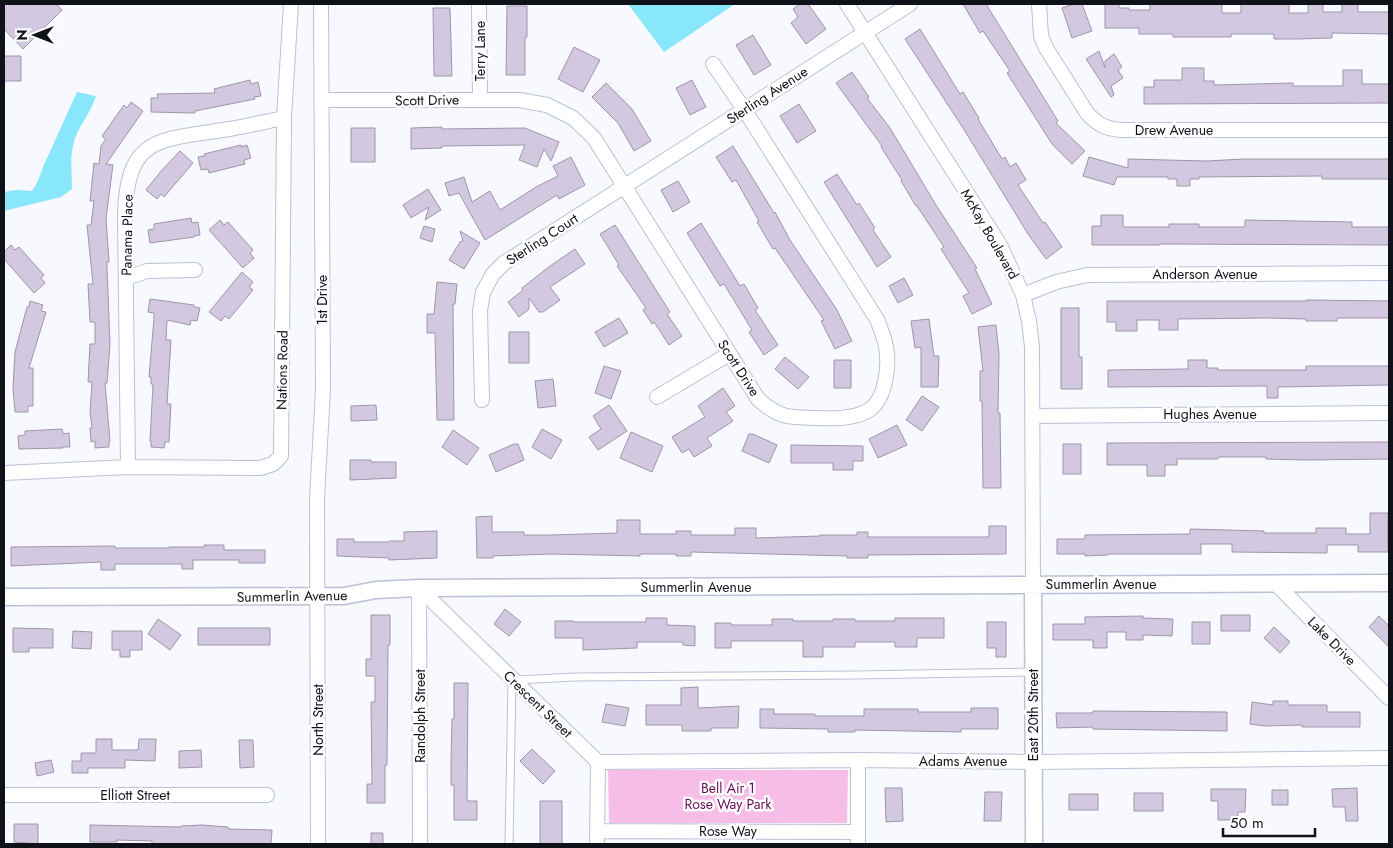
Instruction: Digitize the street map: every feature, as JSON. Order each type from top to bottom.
[{"type":"street","name":"Nations Road","points":[[4,473],[128,467],[260,468],[273,464],[281,456],[284,118],[291,4]]},
{"type":"street","name":"1st Drive","points":[[318,596],[318,498],[323,390],[322,4]]},
{"type":"street","name":"Terry Lane","points":[[479,4],[480,99]]},
{"type":"street","name":"McKay Boulevard","points":[[847,4],[1000,245],[1023,295],[1032,347],[1032,585]]},
{"type":"street","name":"Sterling Avenue","points":[[624,186],[910,4]]},
{"type":"street","name":"Drew Avenue","points":[[1039,4],[1041,36],[1046,48],[1087,113],[1095,122],[1106,129],[1389,130]]},
{"type":"street","name":"Scott Drive","points":[[322,100],[519,100],[547,105],[573,118],[594,138],[758,399],[772,411],[788,417],[832,418],[854,416],[870,409],[882,394],[887,368],[886,344],[878,320],[744,109],[713,64]]},
{"type":"street","name":"Panama Place","points":[[128,467],[126,196],[130,174],[136,161],[149,148],[167,139],[186,134],[223,130],[284,118]]},
{"type":"street","name":"Sterling Court","points":[[482,400],[480,311],[483,292],[493,274],[504,263],[624,186]]},
{"type":"street","points":[[126,278],[147,271],[195,270]]},
{"type":"street","name":"Anderson Avenue","points":[[1023,295],[1056,282],[1087,275],[1389,273]]},
{"type":"street","points":[[657,397],[729,354]]},
{"type":"street","name":"Hughes Avenue","points":[[1032,416],[1389,413]]},
{"type":"street","name":"Summerlin Avenue","points":[[4,597],[344,596],[388,589],[419,588],[1389,583]]},
{"type":"street","name":"Lake Drive","points":[[1276,584],[1389,698]]},
{"type":"street","name":"East 20th Street","points":[[1032,585],[1034,844]]},
{"type":"street","name":"Crescent Street","points":[[419,588],[598,762]]},
{"type":"street","name":"Randolph Street","points":[[419,588],[420,844]]},
{"type":"street","name":"North Street","points":[[318,596],[318,844]]},
{"type":"street","name":"Adams Avenue","points":[[598,762],[858,760],[1034,762],[1389,758]]},
{"type":"street","points":[[858,760],[858,838]]},
{"type":"street","points":[[597,838],[598,762]]},
{"type":"street","name":"Elliott Street","points":[[4,795],[267,795]]},
{"type":"street","name":"Rose Way","points":[[597,838],[858,838]]},
{"type":"lane","points":[[509,844],[513,680],[574,677],[1033,672]]},
{"type":"green space","name":"Bell Air 1 Rose Way Park","points":[[608,770],[848,770],[847,823],[609,823]]},
{"type":"water","points":[[628,4],[735,4],[664,52]]},
{"type":"water","points":[[77,92],[96,96],[91,109],[80,127],[73,146],[72,189],[61,197],[4,211],[4,192],[16,190],[32,191]]},
{"type":"building","points":[[4,4],[56,4],[62,10],[23,49],[4,29]]},
{"type":"building","points":[[800,4],[808,4],[826,29],[806,44],[791,23],[798,17],[793,9]]},
{"type":"building","points":[[963,4],[986,4],[1058,121],[1056,123],[1085,151],[1072,164],[1052,144],[1007,73],[1010,71],[983,31],[980,33]]},
{"type":"building","points":[[1074,4],[1082,4],[1092,31],[1072,38],[1062,8]]},
{"type":"building","points":[[1105,4],[1119,4],[1119,8],[1129,8],[1129,10],[1150,10],[1150,4],[1222,4],[1222,13],[1241,13],[1241,4],[1289,4],[1289,13],[1308,13],[1308,4],[1323,4],[1323,12],[1342,12],[1342,4],[1358,4],[1358,12],[1389,12],[1389,34],[1332,33],[1332,38],[1274,39],[1274,34],[1231,34],[1231,37],[1173,37],[1173,34],[1139,34],[1139,28],[1105,28]]},
{"type":"building","points":[[507,6],[527,6],[525,75],[506,75]]},
{"type":"building","points":[[433,8],[450,8],[452,76],[434,76]]},
{"type":"building","points":[[920,29],[960,94],[963,92],[1002,159],[1005,157],[1010,167],[1016,163],[1026,180],[1018,185],[1043,223],[1045,222],[1062,247],[1046,259],[1028,234],[963,128],[905,39]]},
{"type":"building","points":[[753,35],[771,65],[754,75],[736,45]]},
{"type":"building","points":[[574,47],[600,60],[583,92],[558,79]]},
{"type":"building","points":[[1099,51],[1105,68],[1105,61],[1114,54],[1122,67],[1118,70],[1123,78],[1111,86],[1114,95],[1111,97],[1086,59]]},
{"type":"building","points":[[4,56],[21,56],[21,81],[4,81]]},
{"type":"building","points":[[1182,68],[1204,68],[1204,81],[1214,81],[1214,85],[1293,83],[1293,86],[1343,86],[1343,70],[1362,70],[1362,84],[1389,84],[1389,103],[1144,104],[1144,87],[1154,87],[1154,80],[1182,80]]},
{"type":"building","points":[[852,72],[869,97],[867,98],[890,128],[936,205],[977,268],[975,269],[992,304],[972,314],[963,296],[969,293],[941,249],[944,247],[916,206],[882,146],[836,83]]},
{"type":"building","points":[[250,80],[251,84],[258,82],[261,96],[254,97],[255,99],[195,111],[195,113],[151,112],[151,98],[158,98],[157,94],[215,93],[214,89]]},
{"type":"building","points":[[692,80],[706,107],[690,115],[676,88]]},
{"type":"building","points":[[606,83],[632,109],[651,141],[634,151],[618,123],[592,97]]},
{"type":"building","points":[[131,102],[143,111],[106,164],[113,165],[106,218],[109,262],[107,262],[107,269],[110,344],[107,383],[105,383],[110,441],[109,447],[95,448],[95,441],[91,442],[90,428],[92,428],[90,412],[92,382],[88,382],[90,344],[95,344],[95,322],[90,322],[88,284],[93,284],[87,225],[91,225],[94,201],[90,201],[94,163],[99,164],[101,146],[106,139],[102,136],[124,105],[127,108]]},
{"type":"building","points":[[799,104],[816,131],[797,143],[780,116]]},
{"type":"building","points":[[442,127],[442,129],[525,128],[559,142],[551,161],[544,149],[537,167],[519,160],[525,145],[442,146],[442,148],[411,149],[411,128]]},
{"type":"building","points":[[351,128],[375,128],[375,162],[351,162]]},
{"type":"building","points":[[241,145],[241,147],[247,145],[251,158],[244,160],[245,164],[209,173],[208,169],[201,170],[198,157]]},
{"type":"building","points":[[733,146],[775,212],[790,240],[837,310],[852,341],[835,349],[821,321],[824,320],[775,248],[773,249],[736,180],[732,182],[716,157]]},
{"type":"building","points":[[180,151],[193,163],[164,197],[161,194],[157,199],[146,190]]},
{"type":"building","points":[[571,157],[585,185],[559,199],[557,195],[485,240],[459,193],[449,196],[445,183],[464,177],[472,202],[490,191],[500,210],[536,187],[558,176],[553,166]]},
{"type":"building","points":[[1089,157],[1128,168],[1128,159],[1206,161],[1244,159],[1389,159],[1389,179],[1322,179],[1322,176],[1199,177],[1199,179],[1190,179],[1190,186],[1177,186],[1177,179],[1168,179],[1168,177],[1117,177],[1114,185],[1083,176]]},
{"type":"building","points":[[837,174],[857,205],[859,203],[875,228],[873,230],[891,257],[877,267],[824,182]]},
{"type":"building","points":[[678,181],[690,202],[673,212],[661,190]]},
{"type":"building","points":[[428,189],[441,210],[425,220],[429,207],[411,218],[403,205]]},
{"type":"building","points":[[1101,215],[1123,215],[1123,227],[1169,227],[1169,224],[1199,224],[1199,227],[1245,227],[1245,220],[1352,222],[1352,227],[1389,227],[1389,245],[1092,245],[1092,226],[1101,226]]},
{"type":"building","points":[[191,218],[192,223],[198,222],[200,235],[150,243],[148,230],[154,229],[154,224]]},
{"type":"building","points":[[220,220],[224,225],[228,222],[253,250],[250,253],[254,258],[243,268],[209,230]]},
{"type":"building","points":[[701,223],[740,286],[744,284],[758,308],[755,310],[778,345],[764,355],[749,332],[752,330],[724,284],[720,286],[687,233]]},
{"type":"building","points":[[615,225],[670,312],[667,314],[682,336],[669,345],[654,322],[652,324],[643,310],[646,308],[617,266],[619,265],[600,234]]},
{"type":"building","points":[[424,226],[435,229],[432,242],[420,238]]},
{"type":"building","points":[[460,231],[480,243],[464,269],[449,260],[460,242],[463,241]]},
{"type":"building","points":[[11,245],[15,250],[19,247],[44,275],[41,278],[45,283],[34,293],[4,259],[4,252]]},
{"type":"building","points":[[575,249],[585,264],[550,287],[560,300],[543,312],[539,312],[529,298],[529,309],[519,317],[508,302],[523,290],[522,288]]},
{"type":"building","points":[[242,272],[253,282],[249,287],[253,290],[229,319],[225,316],[221,321],[209,312]]},
{"type":"building","points":[[904,278],[913,295],[898,303],[889,286]]},
{"type":"building","points":[[437,282],[457,284],[455,304],[453,304],[454,420],[437,420],[435,333],[427,333],[427,314],[434,314]]},
{"type":"building","points":[[150,299],[194,305],[194,307],[200,308],[197,321],[191,320],[190,325],[167,320],[166,340],[171,340],[167,404],[171,404],[169,442],[165,442],[164,448],[151,447],[150,441],[153,384],[151,384],[151,377],[149,377],[154,313],[148,312]]},
{"type":"building","points":[[30,301],[43,305],[41,311],[46,312],[29,368],[33,368],[33,406],[28,406],[28,412],[15,412],[13,387],[15,352]]},
{"type":"building","points":[[1107,301],[1389,301],[1389,318],[1337,318],[1337,321],[1266,318],[1178,319],[1178,330],[1159,330],[1159,320],[1137,320],[1137,331],[1116,331],[1116,322],[1107,322]]},
{"type":"building","points":[[1061,308],[1079,308],[1079,357],[1082,357],[1082,389],[1061,389]]},
{"type":"building","points":[[619,318],[628,333],[604,347],[595,332]]},
{"type":"building","points":[[929,319],[934,356],[939,356],[938,387],[921,387],[921,347],[915,348],[911,321]]},
{"type":"building","points":[[996,325],[999,354],[998,413],[1000,413],[1001,488],[983,488],[980,371],[983,371],[978,327]]},
{"type":"building","points":[[509,332],[529,332],[529,363],[509,363]]},
{"type":"building","points":[[785,357],[809,377],[798,389],[775,369]]},
{"type":"building","points":[[834,360],[851,360],[851,388],[834,388]]},
{"type":"building","points":[[1188,360],[1207,360],[1207,368],[1218,368],[1218,370],[1306,370],[1306,366],[1389,366],[1389,385],[1278,387],[1278,398],[1267,398],[1267,386],[1108,387],[1108,370],[1188,369]]},
{"type":"building","points":[[604,366],[621,371],[611,399],[595,393]]},
{"type":"building","points":[[553,379],[556,406],[538,408],[535,381]]},
{"type":"building","points":[[723,388],[735,406],[726,412],[733,421],[707,438],[712,446],[694,457],[689,449],[682,453],[672,437],[705,417],[698,406]]},
{"type":"building","points":[[922,396],[939,407],[922,431],[906,420]]},
{"type":"building","points":[[376,405],[377,420],[351,421],[351,406]]},
{"type":"building","points":[[609,405],[627,431],[598,450],[589,437],[601,429],[593,416]]},
{"type":"building","points":[[897,425],[907,445],[878,458],[869,439]]},
{"type":"building","points":[[62,429],[63,434],[69,433],[70,447],[19,449],[18,436],[25,435],[25,431]]},
{"type":"building","points":[[542,429],[562,440],[551,459],[532,447]]},
{"type":"building","points":[[453,430],[479,448],[467,465],[442,447]]},
{"type":"building","points":[[631,432],[663,446],[652,472],[620,458]]},
{"type":"building","points":[[749,434],[777,445],[769,463],[742,451]]},
{"type":"building","points":[[1389,442],[1389,459],[1306,460],[1266,459],[1266,457],[1218,457],[1218,459],[1177,459],[1177,465],[1165,465],[1165,476],[1147,476],[1147,465],[1107,465],[1107,443]]},
{"type":"building","points":[[518,444],[524,460],[496,472],[489,455]]},
{"type":"building","points":[[1063,444],[1081,444],[1081,474],[1063,474]]},
{"type":"building","points":[[791,445],[863,446],[863,461],[853,461],[853,470],[833,470],[833,463],[791,463]]},
{"type":"building","points":[[350,460],[396,462],[396,478],[350,480]]},
{"type":"building","points":[[1370,513],[1388,513],[1388,552],[1358,552],[1358,545],[1327,545],[1327,553],[1232,552],[1232,544],[1201,544],[1201,554],[1108,554],[1085,556],[1085,554],[1057,554],[1057,539],[1085,539],[1085,535],[1190,534],[1190,529],[1264,531],[1264,533],[1316,533],[1316,528],[1346,528],[1346,534],[1370,534]]},
{"type":"building","points":[[492,516],[492,532],[524,532],[524,535],[617,533],[617,520],[640,520],[640,534],[676,534],[676,531],[691,531],[691,535],[735,535],[735,528],[756,528],[756,538],[857,535],[857,532],[868,532],[868,537],[989,537],[989,526],[1006,526],[1006,554],[868,555],[868,558],[847,558],[847,556],[691,552],[691,556],[676,556],[676,554],[640,554],[640,556],[551,554],[477,558],[476,517]]},
{"type":"building","points":[[437,531],[437,558],[389,560],[389,558],[337,556],[337,539],[354,539],[354,542],[404,541],[404,532]]},
{"type":"building","points":[[204,545],[224,545],[224,550],[265,550],[265,563],[239,563],[239,560],[193,560],[193,569],[182,569],[182,564],[115,564],[115,570],[101,570],[101,562],[11,566],[11,547],[115,546],[115,548],[169,548],[204,547]]},
{"type":"building","points":[[505,609],[521,622],[509,636],[494,624]]},
{"type":"building","points":[[371,615],[390,615],[385,803],[367,803],[367,784],[372,784],[371,702],[375,702],[375,676],[366,676],[366,659],[371,659]]},
{"type":"building","points":[[1221,615],[1250,615],[1250,631],[1221,631]]},
{"type":"building","points":[[1143,616],[1143,618],[1173,619],[1172,636],[1143,635],[1143,640],[1126,640],[1126,632],[1107,632],[1107,648],[1093,648],[1093,640],[1053,640],[1053,624],[1085,624],[1085,617]]},
{"type":"building","points":[[1379,616],[1389,626],[1389,647],[1369,627]]},
{"type":"building","points":[[646,618],[667,618],[667,625],[695,626],[695,646],[683,645],[683,642],[637,642],[637,648],[583,650],[583,638],[555,638],[555,621],[646,622]]},
{"type":"building","points":[[895,618],[944,618],[944,638],[917,638],[917,647],[895,647],[895,642],[855,642],[855,647],[823,647],[823,657],[803,657],[803,641],[731,641],[731,648],[715,648],[715,623],[772,625],[772,619],[793,619],[793,621],[855,619],[855,621],[895,621]]},
{"type":"building","points":[[158,619],[181,635],[170,650],[148,634]]},
{"type":"building","points":[[987,622],[1006,622],[1006,657],[996,657],[996,648],[987,648]]},
{"type":"building","points":[[1192,622],[1210,622],[1210,644],[1192,644]]},
{"type":"building","points":[[1274,627],[1290,642],[1280,653],[1264,638]]},
{"type":"building","points":[[13,628],[53,629],[53,648],[29,648],[29,652],[13,652]]},
{"type":"building","points":[[198,628],[270,628],[270,645],[198,645]]},
{"type":"building","points":[[73,631],[92,632],[91,649],[72,648]]},
{"type":"building","points":[[112,631],[142,631],[142,650],[130,650],[130,657],[120,657],[120,650],[112,650]]},
{"type":"building","points":[[454,683],[468,683],[467,801],[477,801],[477,820],[454,820],[454,785],[451,785],[451,762]]},
{"type":"building","points":[[698,687],[698,708],[739,706],[738,728],[711,728],[711,731],[682,731],[682,725],[646,725],[646,705],[681,705],[681,688]]},
{"type":"building","points":[[1273,701],[1288,701],[1288,705],[1327,705],[1327,712],[1360,712],[1360,727],[1265,726],[1250,724],[1252,702],[1273,705]]},
{"type":"building","points":[[606,704],[629,708],[625,726],[602,722]]},
{"type":"building","points":[[971,708],[998,708],[998,729],[961,729],[961,732],[855,730],[855,732],[828,732],[828,729],[760,728],[760,709],[774,709],[774,714],[864,716],[864,709],[918,709],[918,712],[971,712]]},
{"type":"building","points":[[1093,711],[1227,712],[1227,731],[1093,729],[1093,727],[1057,728],[1056,713],[1093,713]]},
{"type":"building","points":[[96,739],[112,739],[112,750],[138,750],[139,739],[156,739],[155,761],[125,760],[125,768],[88,768],[88,773],[72,773],[72,761],[81,761],[81,753],[96,753]]},
{"type":"building","points":[[239,740],[253,740],[254,767],[240,768]]},
{"type":"building","points":[[532,749],[555,771],[543,784],[520,761]]},
{"type":"building","points":[[201,750],[202,767],[179,768],[179,751]]},
{"type":"building","points":[[51,760],[54,772],[37,776],[35,763]]},
{"type":"building","points":[[885,788],[902,788],[903,821],[886,822]]},
{"type":"building","points":[[1357,788],[1358,821],[1346,821],[1345,807],[1333,807],[1332,789]]},
{"type":"building","points":[[1211,789],[1246,789],[1245,812],[1238,812],[1238,820],[1218,820],[1218,801],[1211,801]]},
{"type":"building","points":[[1272,790],[1288,790],[1288,805],[1272,805]]},
{"type":"building","points":[[985,792],[1002,792],[1001,821],[984,821]]},
{"type":"building","points":[[1134,793],[1163,793],[1163,811],[1134,811]]},
{"type":"building","points":[[1069,794],[1098,794],[1098,810],[1069,810]]},
{"type":"building","points":[[540,801],[562,801],[562,844],[540,844]]},
{"type":"building","points":[[14,824],[38,824],[38,844],[14,842]]},
{"type":"building","points":[[90,825],[181,827],[202,825],[228,827],[228,829],[272,830],[271,844],[152,844],[152,841],[117,840],[117,842],[90,842]]},
{"type":"building","points":[[371,833],[383,833],[383,844],[371,844]]}]
